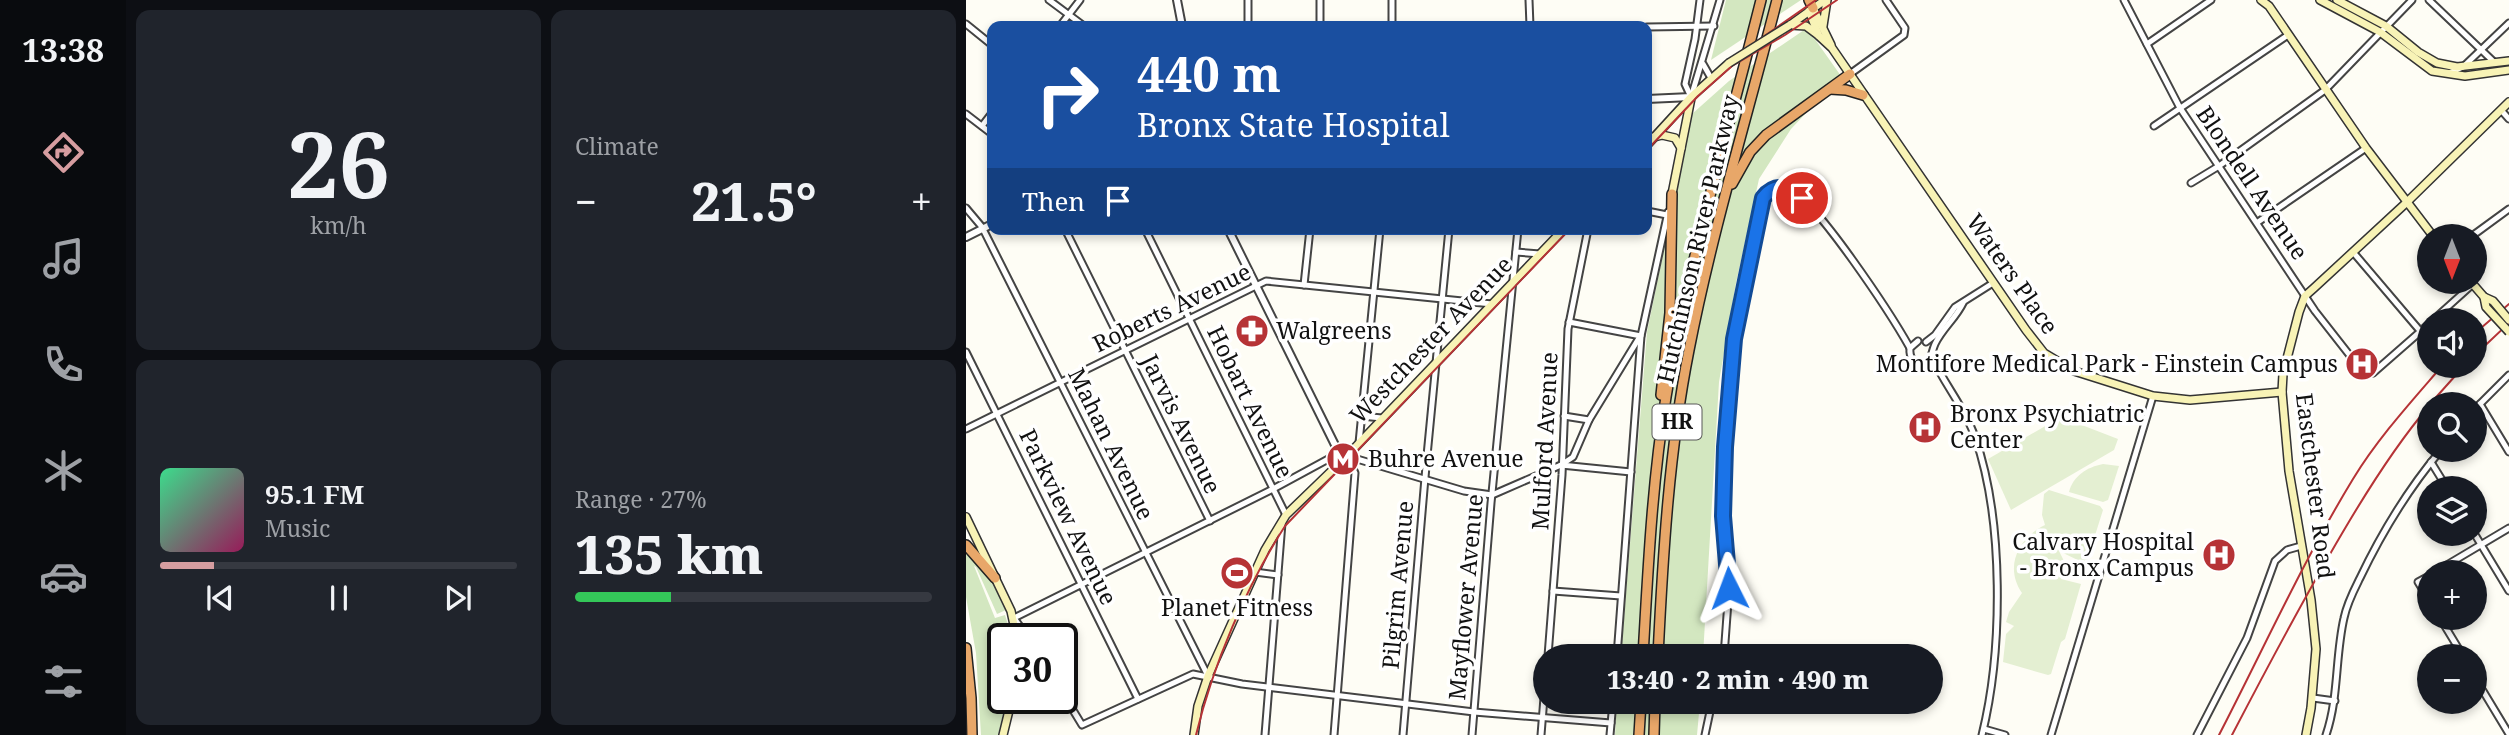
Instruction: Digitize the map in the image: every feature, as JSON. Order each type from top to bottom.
[{"type":"highway","name":"Hutchinson River Parkway","points":[[1644,644],[1652,506],[1671,364],[1692,269],[1761,0]]},
{"type":"highway","name":"Hutchinson River Parkway","points":[[1659,644],[1664,544],[1678,416],[1695,320],[1777,0]]},
{"type":"highway","points":[[1727,191],[1758,142],[1777,125],[1850,74]]},
{"type":"highway","points":[[1830,89],[1863,95]]},
{"type":"highway","points":[[1659,443],[1661,390],[1670,313],[1672,194]]},
{"type":"highway","points":[[966,545],[995,578]]},
{"type":"highway","points":[[966,648],[972,735]]},
{"type":"highway","points":[[1639,735],[1640,714]]},
{"type":"highway","points":[[1654,735],[1655,714]]},
{"type":"main road","points":[[1654,138],[1689,94],[1729,62],[1790,24],[1810,6],[1826,0],[1823,27]]},
{"type":"main road","points":[[2260,0],[2269,3],[2325,90],[2423,224]]},
{"type":"main road","points":[[2320,0],[2380,32],[2423,66],[2443,74],[2465,76],[2509,70]]},
{"type":"main road","points":[[2337,0],[2386,26],[2427,58],[2447,66],[2463,67],[2509,61]]},
{"type":"main road","name":"Waters Place","points":[[1810,6],[1832,48],[1863,95],[2044,353],[2083,375],[2153,396],[2190,400],[2282,392]]},
{"type":"main road","name":"Waters Place","points":[[1810,6],[1819,36],[1832,48]]},
{"type":"main road","points":[[1790,24],[1806,26],[1819,36]]},
{"type":"main road","points":[[1672,194],[1689,94]]},
{"type":"main road","points":[[2305,296],[2406,203],[2509,102]]},
{"type":"main road","points":[[1654,138],[1662,135],[1675,138],[1681,148]]},
{"type":"main road","name":"Westchester Avenue","points":[[1194,735],[1198,706],[1208,676],[1255,572],[1284,519],[1558,235]]},
{"type":"main road","points":[[2481,294],[2487,307],[2509,332]]},
{"type":"main road","name":"Eastchester Road","points":[[2305,296],[2283,374],[2282,392],[2289,471],[2311,600],[2316,649],[2313,698],[2306,735]]},
{"type":"main road","points":[[2484,297],[2493,301],[2509,320]]},
{"type":"main road","points":[[966,517],[1015,623]]},
{"type":"main road","points":[[1003,735],[1008,714]]},
{"type":"street","points":[[1049,0],[1077,21]]},
{"type":"street","points":[[1064,21],[1080,0]]},
{"type":"street","points":[[1177,0],[1181,21]]},
{"type":"street","points":[[1248,0],[1248,21]]},
{"type":"street","points":[[1320,0],[1320,21]]},
{"type":"street","points":[[1392,0],[1392,21]]},
{"type":"street","points":[[1529,0],[1530,21]]},
{"type":"street","points":[[1689,94],[1685,84],[1700,0]]},
{"type":"street","points":[[1689,94],[1703,64],[1720,0]]},
{"type":"street","points":[[1850,74],[1901,38],[1905,32],[1886,0]]},
{"type":"street","name":"Blondell Avenue","points":[[2124,0],[2180,108],[2305,296],[2362,371],[2369,375],[2417,335]]},
{"type":"street","points":[[2147,44],[2211,0]]},
{"type":"street","points":[[2191,183],[2325,90],[2413,0]]},
{"type":"street","points":[[2429,0],[2495,63]]},
{"type":"street","points":[[2443,74],[2463,67],[2509,23]]},
{"type":"street","points":[[966,24],[987,41]]},
{"type":"street","points":[[1652,27],[1714,26]]},
{"type":"street","points":[[2154,126],[2288,35]]},
{"type":"street","points":[[1703,64],[1711,78]]},
{"type":"street","points":[[1652,98],[1689,94]]},
{"type":"street","points":[[2501,110],[2509,119]]},
{"type":"street","points":[[966,114],[987,130]]},
{"type":"street","points":[[982,126],[987,120]]},
{"type":"street","points":[[2258,222],[2366,148]]},
{"type":"street","points":[[1725,644],[1729,588],[1723,516],[1725,447],[1734,339],[1763,198],[1768,191],[1787,187],[1803,199],[1866,279],[1904,335],[1910,348],[1909,354],[1918,364],[1924,363],[1932,354],[1935,344],[1963,303]]},
{"type":"street","points":[[1617,644],[1641,336],[1672,194]]},
{"type":"street","name":"Mahan Avenue","points":[[966,208],[982,227],[1208,676]]},
{"type":"street","points":[[2487,225],[2509,209]]},
{"type":"street","points":[[1652,212],[1667,215]]},
{"type":"street","points":[[966,237],[987,225]]},
{"type":"street","name":"Jarvis Avenue","points":[[1068,235],[1210,521]]},
{"type":"street","name":"Hobart Avenue","points":[[1148,235],[1273,489],[1284,519]]},
{"type":"street","points":[[1231,235],[1336,448],[1347,456],[1464,491],[1492,495],[1561,465],[1573,457],[1589,420],[1641,336]]},
{"type":"street","points":[[1304,285],[1309,235]]},
{"type":"street","points":[[1359,443],[1379,235]]},
{"type":"street","name":"Pilgrim Avenue","points":[[1403,735],[1424,479],[1448,235]]},
{"type":"street","name":"Mayflower Avenue","points":[[1472,735],[1517,235]]},
{"type":"street","name":"Mulford Avenue","points":[[1549,644],[1569,322],[1587,235]]},
{"type":"street","points":[[1516,252],[1540,254]]},
{"type":"street","points":[[2353,252],[2417,327]]},
{"type":"street","name":"Roberts Avenue","points":[[966,429],[1266,281],[1492,304]]},
{"type":"street","points":[[1904,335],[1926,342],[1935,335],[1955,307],[1993,283]]},
{"type":"street","points":[[2446,308],[2460,294]]},
{"type":"street","points":[[1569,322],[1641,336]]},
{"type":"street","points":[[1910,348],[1918,341]]},
{"type":"street","points":[[1926,342],[1939,374],[1967,418],[1975,436],[1984,472],[1996,563],[1996,627],[1992,681],[1983,732],[2005,735]]},
{"type":"street","name":"Parkview Avenue","points":[[966,352],[1138,699]]},
{"type":"street","points":[[1924,363],[1939,374]]},
{"type":"street","points":[[2487,397],[2509,375]]},
{"type":"street","points":[[2051,735],[2153,396]]},
{"type":"street","points":[[1361,416],[1382,418]]},
{"type":"street","points":[[1564,416],[1589,420]]},
{"type":"street","points":[[2487,416],[2509,452]]},
{"type":"street","points":[[1018,623],[1014,618],[1332,457],[1347,456]]},
{"type":"street","points":[[1334,735],[1355,473],[1347,456]]},
{"type":"street","points":[[2326,735],[2334,712],[2344,614],[2363,572],[2396,512],[2431,462],[2440,476]]},
{"type":"street","points":[[1561,465],[1631,472]]},
{"type":"street","points":[[1265,735],[1284,519]]},
{"type":"street","points":[[2487,541],[2509,528]]},
{"type":"street","points":[[2197,735],[2247,638],[2275,561],[2287,550],[2301,546]]},
{"type":"street","points":[[2455,560],[2478,546]]},
{"type":"street","points":[[2482,546],[2509,591]]},
{"type":"street","points":[[1255,572],[1278,575]]},
{"type":"street","points":[[1553,591],[1621,596]]},
{"type":"street","points":[[1075,714],[1082,725],[1193,674],[1242,684],[1474,712],[1611,723]]},
{"type":"street","points":[[2313,698],[2335,701]]},
{"type":"street","points":[[2487,698],[2509,734]]},
{"type":"street","points":[[1541,735],[1543,714]]},
{"type":"street","points":[[1610,735],[1612,714]]},
{"type":"street","points":[[1705,735],[1709,714]]},
{"type":"green space","points":[[1726,0],[1801,0],[1711,60]]},
{"type":"green space","points":[[1807,28],[1841,76],[1791,129],[1759,179],[1736,283],[1719,382],[1704,644],[1622,644],[1647,332],[1692,114],[1729,81]]},
{"type":"green space","points":[[2061,417],[2118,439],[2114,450],[2011,510],[1988,459]]},
{"type":"green space","points":[[2103,464],[2119,466],[2108,500],[2103,502],[2069,492],[2082,473]]},
{"type":"green space","points":[[2049,490],[2100,506],[2103,510],[2086,564],[2059,551],[2065,563],[2061,579],[2081,584],[2065,639],[2061,642],[2051,674],[2048,675],[2003,662],[2006,634],[2014,626],[2006,622],[2009,612],[2022,593],[2014,573],[2014,563],[2027,537],[2045,525],[2042,515],[2044,494]]},
{"type":"green space","points":[[966,549],[990,578],[1006,610],[997,614],[974,566],[995,618],[1005,615],[1007,623],[987,623],[987,714],[1003,714],[998,735],[981,735],[976,653],[966,597]]},
{"type":"green space","points":[[1616,714],[1699,714],[1697,735],[1615,735]]},
{"type":"railway","points":[[1753,44],[1816,0]]},
{"type":"railway","points":[[1652,145],[1698,96],[1732,66],[1837,0]]},
{"type":"railway","points":[[1196,735],[1232,627],[1285,526],[1564,235]]},
{"type":"railway","points":[[2487,323],[2509,304]]},
{"type":"railway","points":[[2487,344],[2509,323]]},
{"type":"railway","points":[[2219,735],[2300,574],[2353,479],[2384,435],[2432,378]]},
{"type":"railway","points":[[2441,392],[2453,378]]},
{"type":"railway","points":[[2232,735],[2350,520],[2387,461],[2417,421]]},
{"type":"place","name":"Walgreens","points":[[1252,331]]},
{"type":"place","name":"Montifore Medical Park - Einstein Campus","points":[[2362,364]]},
{"type":"place","name":"Bronx Psychiatric Center","points":[[1925,427]]},
{"type":"place","name":"Buhre Avenue","points":[[1343,459]]},
{"type":"place","name":"Calvary Hospital - Bronx Campus","points":[[2219,555]]},
{"type":"place","name":"Planet Fitness","points":[[1237,573]]},
{"type":"route","points":[[1729,588],[1723,516],[1725,447],[1739,307],[1763,198],[1768,191],[1780,187],[1787,187],[1802,198]]}]
